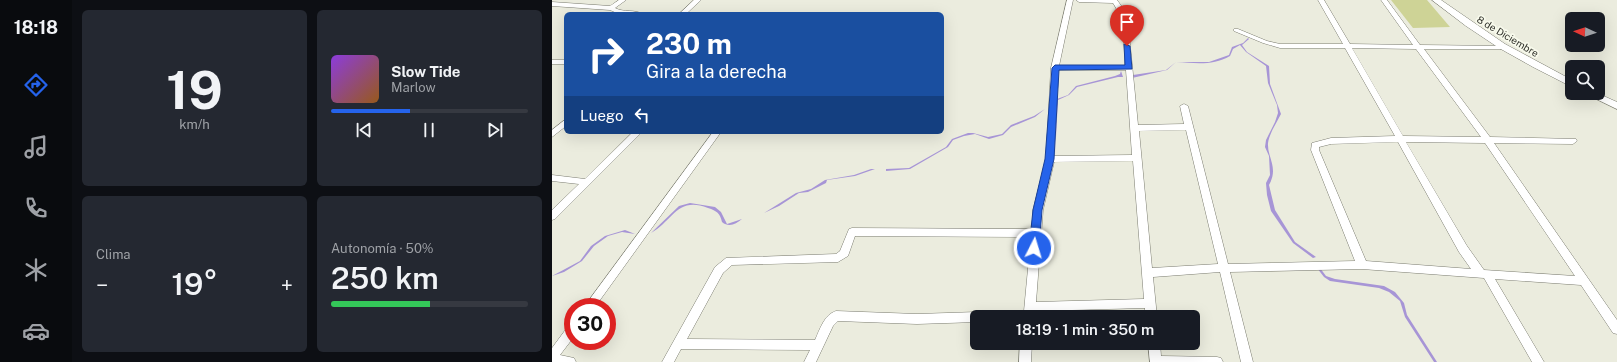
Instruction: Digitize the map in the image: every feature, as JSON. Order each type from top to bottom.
[{"type":"street","points":[[611,8],[623,0]]},
{"type":"street","points":[[1029,310],[1038,210],[1050,159],[1055,68],[1070,0]]},
{"type":"street","points":[[1080,0],[1114,0],[1122,11],[1129,68],[1150,310]]},
{"type":"street","points":[[1322,0],[1463,249],[1484,274],[1538,362]]},
{"type":"street","points":[[1384,0],[1421,48],[1488,141],[1617,329]]},
{"type":"street","name":"8 de Diciembre","points":[[1436,0],[1476,31],[1502,47],[1565,80]]},
{"type":"street","points":[[684,12],[697,1]]},
{"type":"street","points":[[552,4],[611,8],[618,12]]},
{"type":"street","points":[[1236,30],[1265,42],[1280,46],[1421,48],[1502,47]]},
{"type":"street","points":[[552,62],[564,62]]},
{"type":"street","points":[[1055,68],[1129,68]]},
{"type":"street","points":[[1605,100],[1617,106]]},
{"type":"street","points":[[1184,106],[1247,362]]},
{"type":"street","points":[[552,134],[564,124]]},
{"type":"street","points":[[1134,128],[1188,127]]},
{"type":"street","points":[[552,216],[636,134]]},
{"type":"street","points":[[596,298],[716,134]]},
{"type":"street","points":[[1362,265],[1315,150],[1315,145],[1331,141],[1400,139],[1573,141]]},
{"type":"street","points":[[1050,159],[1136,158]]},
{"type":"street","points":[[552,178],[586,182]]},
{"type":"street","points":[[668,362],[719,270],[730,261],[838,258],[844,253],[852,232],[1036,233]]},
{"type":"street","points":[[1147,273],[1223,268],[1362,265],[1583,281]]},
{"type":"street","points":[[1065,310],[1150,303]]},
{"type":"street","points":[[810,362],[829,323],[836,316],[917,319],[970,317]]},
{"type":"street","points":[[564,342],[552,359],[570,362]]},
{"type":"street","points":[[678,344],[817,345]]},
{"type":"street","points":[[1025,362],[1026,350]]},
{"type":"street","points":[[1155,350],[1156,361],[1217,362]]},
{"type":"green space","points":[[1391,0],[1427,0],[1450,27],[1413,28]]},
{"type":"shaded area","points":[[1248,38],[1249,39],[1242,45],[1247,52],[1269,66],[1270,84],[1281,114],[1271,132],[1268,143],[1273,168],[1272,179],[1269,185],[1275,210],[1295,242],[1316,257],[1313,258],[1293,243],[1271,211],[1266,183],[1270,175],[1269,156],[1265,147],[1266,140],[1278,113],[1277,105],[1268,83],[1266,66],[1246,52],[1240,45],[1233,49],[1230,56],[1210,63],[1176,62],[1209,62],[1229,55],[1232,47],[1243,43]]},
{"type":"shaded area","points":[[1176,62],[1167,70],[1132,78],[1133,75],[1166,70]]},
{"type":"shaded area","points":[[1121,71],[1123,77],[1077,87],[1069,95],[1058,100],[1055,156],[1057,99],[1068,95],[1076,86],[1115,76],[1120,74]]},
{"type":"shaded area","points":[[1045,109],[1035,117],[1011,127],[1003,135],[989,139],[975,134],[964,136],[953,140],[948,147],[910,169],[886,171],[886,169],[909,168],[946,147],[952,139],[968,133],[973,133],[988,137],[1002,134],[1011,125],[1034,116]]},
{"type":"shaded area","points":[[875,169],[855,176],[827,180],[826,183],[808,192],[799,193],[779,206],[764,213],[796,193],[811,189],[825,180],[854,175]]},
{"type":"shaded area","points":[[690,203],[715,207],[721,212],[727,224],[742,219],[735,224],[727,225],[722,222],[719,214],[714,210],[698,205],[689,205],[682,207],[651,233],[679,206]]},
{"type":"shaded area","points":[[625,230],[635,234],[622,232],[608,236],[594,246],[582,261],[564,272],[552,276],[580,261],[591,246],[605,236]]},
{"type":"shaded area","points":[[1317,268],[1320,268],[1326,276],[1335,279],[1384,286],[1395,292],[1404,303],[1407,315],[1437,362],[1434,362],[1405,317],[1400,301],[1389,292],[1379,288],[1330,281],[1324,277]]},
{"type":"route","points":[[1034,248],[1038,210],[1050,159],[1055,68],[1090,66],[1129,68],[1127,46]]}]
